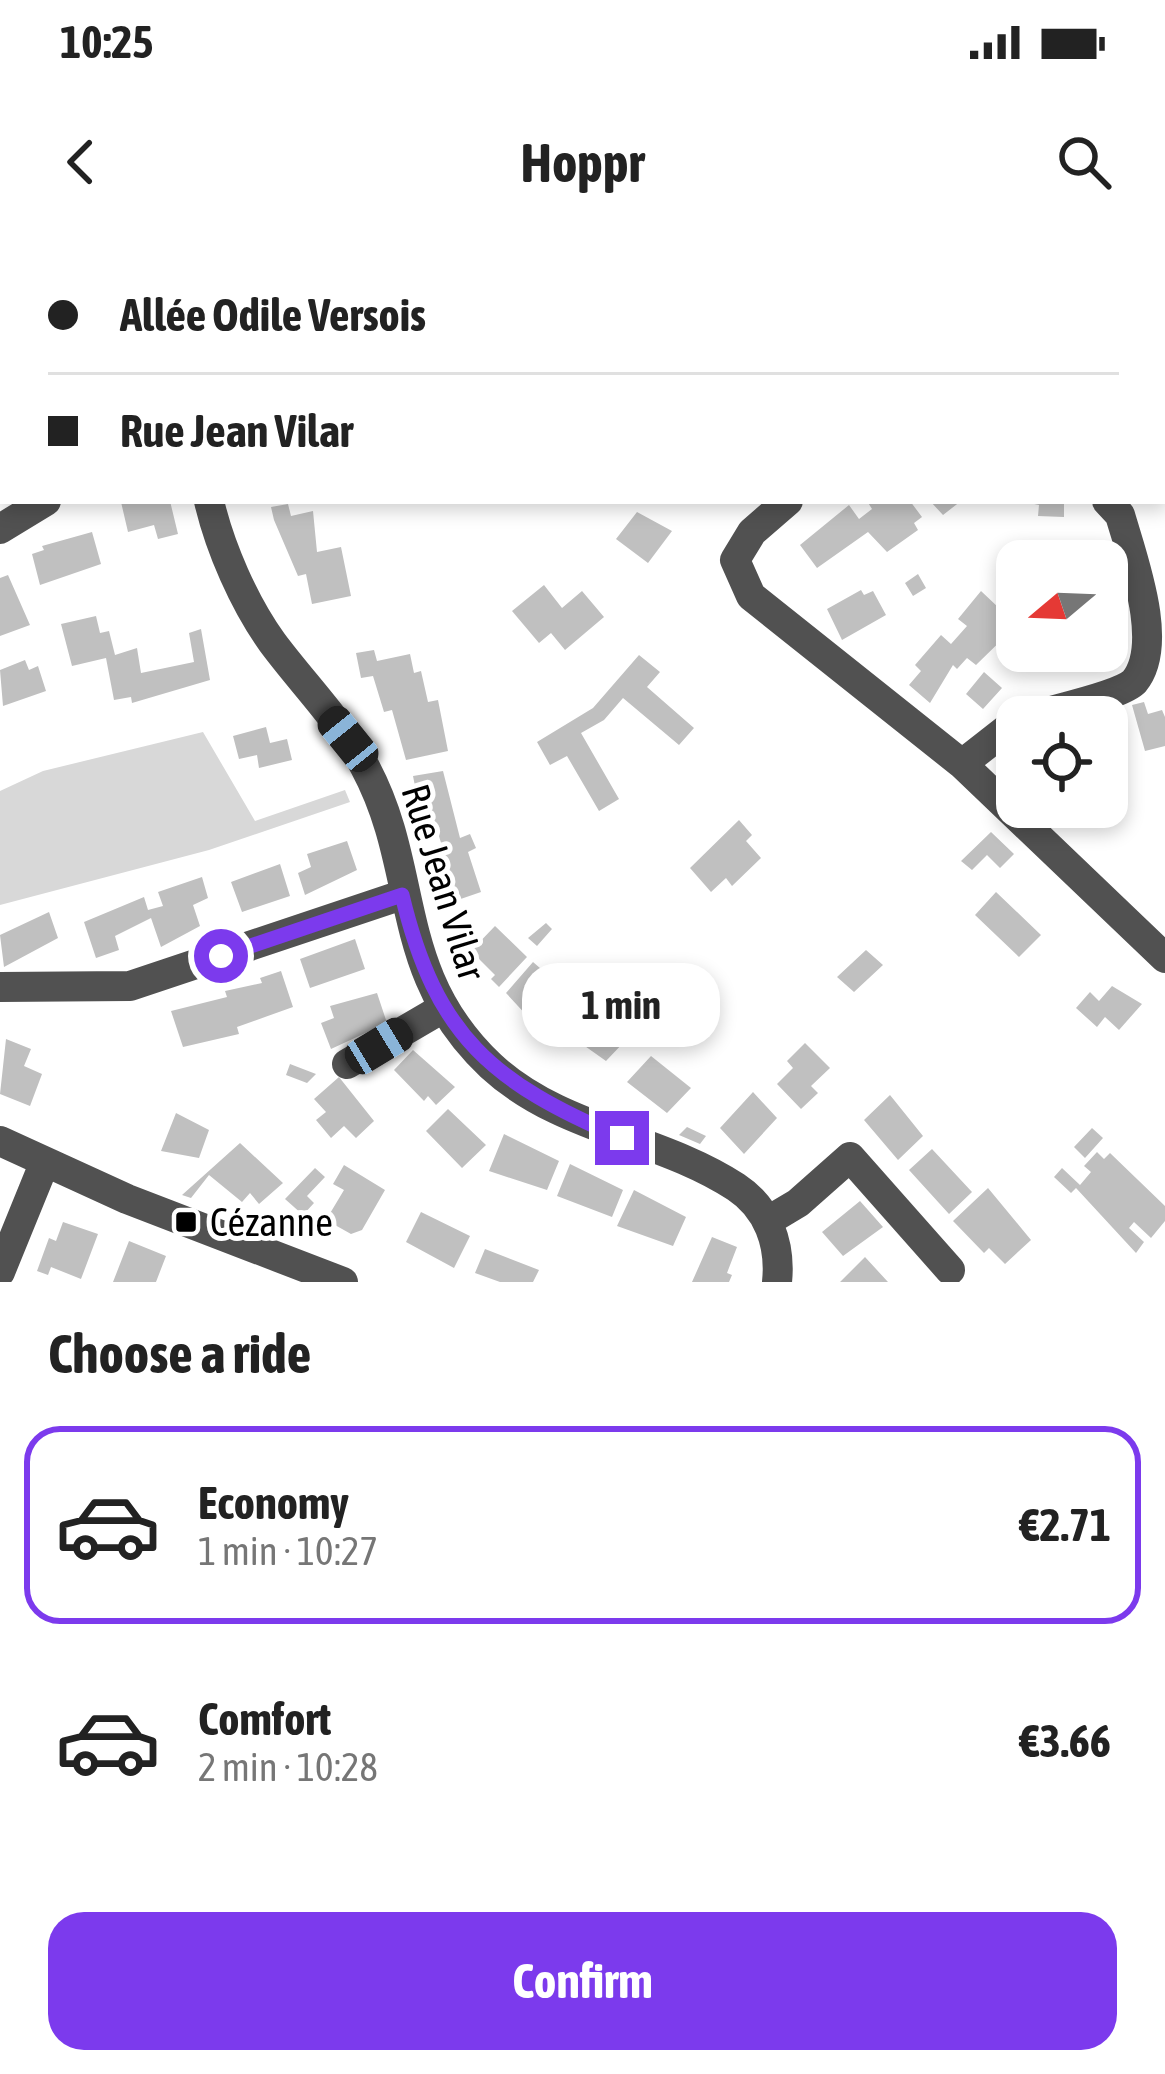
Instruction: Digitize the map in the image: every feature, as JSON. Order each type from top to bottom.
[{"type":"street","points":[[0,529],[40,504]]},
{"type":"street","name":"Rue Jean Vilar","points":[[210,504],[221,539],[269,638],[367,770],[423,970],[442,1008],[491,1066],[542,1103],[735,1186],[768,1221]]},
{"type":"street","points":[[785,504],[752,532],[735,560],[752,596],[962,764],[1165,958]]},
{"type":"street","points":[[1096,696],[1132,685],[1158,662],[1120,515],[1110,504]]},
{"type":"street","points":[[962,764],[996,737]]},
{"type":"street","points":[[0,988],[130,986],[402,895]]},
{"type":"street","points":[[347,1064],[442,1008]]},
{"type":"street","points":[[0,1142],[44,1164],[343,1282]]},
{"type":"street","points":[[777,1282],[776,1245],[768,1221],[798,1203],[850,1157],[950,1270]]},
{"type":"street","points":[[0,1272],[44,1164]]},
{"type":"shaded area","points":[[203,732],[255,821],[345,790],[350,802],[209,850],[0,905],[0,791],[43,771]]},
{"type":"building","points":[[121,504],[171,504],[178,534],[158,539],[154,525],[128,532]]},
{"type":"building","points":[[288,504],[291,516],[313,511],[317,552],[341,547],[351,596],[312,604],[306,574],[298,576],[274,520],[271,507]]},
{"type":"building","points":[[869,504],[912,504],[922,517],[914,523],[918,530],[887,552],[868,532],[817,568],[800,545],[849,505],[859,519],[872,509]]},
{"type":"building","points":[[933,504],[957,504],[943,515]]},
{"type":"building","points":[[1034,504],[1064,504],[1064,517],[1038,516],[1039,505]]},
{"type":"building","points":[[637,512],[672,531],[648,563],[616,539]]},
{"type":"building","points":[[92,532],[101,564],[40,585],[32,554],[44,550],[42,546]]},
{"type":"building","points":[[918,574],[926,588],[913,596],[905,583]]},
{"type":"building","points":[[8,575],[30,625],[0,636],[0,578]]},
{"type":"building","points":[[544,585],[562,608],[582,591],[604,617],[565,650],[551,633],[539,643],[512,611]]},
{"type":"building","points":[[861,590],[864,595],[873,591],[886,615],[842,640],[827,609]]},
{"type":"building","points":[[981,591],[996,605],[996,645],[976,665],[967,658],[957,669],[953,665],[930,703],[909,685],[921,671],[915,665],[941,635],[951,644],[967,626],[958,619]]},
{"type":"building","points":[[96,616],[100,633],[109,631],[115,655],[137,648],[141,673],[194,662],[189,633],[201,629],[210,680],[132,703],[131,697],[114,700],[106,658],[72,666],[61,624]]},
{"type":"building","points":[[374,650],[377,661],[410,654],[414,673],[421,671],[428,702],[438,700],[448,751],[406,760],[392,710],[384,712],[373,676],[361,678],[356,653]]},
{"type":"building","points":[[639,655],[660,672],[647,687],[694,728],[679,745],[623,698],[604,720],[581,733],[619,799],[599,811],[567,756],[550,765],[537,742],[593,708]]},
{"type":"building","points":[[25,660],[29,670],[38,666],[46,691],[3,706],[0,670]]},
{"type":"building","points":[[984,672],[1002,688],[983,709],[966,694]]},
{"type":"building","points":[[1144,702],[1148,714],[1162,710],[1165,717],[1165,746],[1145,751],[1132,705]]},
{"type":"building","points":[[266,727],[270,743],[287,739],[292,760],[259,768],[257,755],[239,759],[233,736]]},
{"type":"building","points":[[443,771],[460,838],[470,834],[476,848],[468,852],[481,892],[449,903],[436,862],[446,859],[434,820],[422,822],[413,776]]},
{"type":"building","points":[[739,820],[752,835],[746,841],[761,858],[732,886],[726,878],[711,892],[690,868]]},
{"type":"building","points":[[991,832],[1014,854],[1000,868],[987,855],[972,870],[961,861]]},
{"type":"building","points":[[347,841],[357,870],[305,895],[298,873],[311,867],[307,854]]},
{"type":"building","points":[[280,864],[290,896],[242,912],[231,882]]},
{"type":"building","points":[[202,877],[208,898],[193,905],[200,926],[161,947],[151,918],[115,936],[119,950],[96,958],[84,922],[144,897],[148,910],[163,906],[158,892]]},
{"type":"building","points":[[996,892],[1041,935],[1019,957],[975,915]]},
{"type":"building","points":[[49,912],[58,938],[4,967],[0,935]]},
{"type":"building","points":[[546,923],[552,929],[537,946],[528,938]]},
{"type":"building","points":[[495,926],[527,957],[499,987],[491,979],[495,975],[471,951]]},
{"type":"building","points":[[355,939],[365,969],[310,988],[300,959]]},
{"type":"building","points":[[866,950],[883,965],[854,992],[837,977]]},
{"type":"building","points":[[533,962],[571,995],[541,1031],[506,993]]},
{"type":"building","points":[[281,971],[293,1007],[237,1027],[239,1034],[183,1047],[171,1011],[227,997],[225,991],[262,983],[260,978]]},
{"type":"building","points":[[1112,986],[1142,1004],[1119,1030],[1105,1017],[1097,1027],[1076,1008],[1090,992],[1099,1001]]},
{"type":"building","points":[[377,993],[387,1023],[331,1049],[321,1023],[334,1018],[330,1006]]},
{"type":"building","points":[[588,1007],[625,1041],[606,1061],[565,1032]]},
{"type":"building","points":[[6,1039],[31,1049],[24,1066],[42,1074],[30,1106],[0,1094]]},
{"type":"building","points":[[805,1043],[830,1068],[811,1086],[818,1093],[801,1109],[777,1084],[793,1068],[787,1061]]},
{"type":"building","points":[[413,1050],[455,1087],[436,1105],[428,1096],[424,1101],[394,1070]]},
{"type":"building","points":[[651,1056],[691,1088],[667,1113],[627,1082]]},
{"type":"building","points":[[290,1064],[316,1074],[307,1083],[286,1075]]},
{"type":"building","points":[[339,1077],[374,1121],[356,1138],[344,1126],[331,1138],[316,1120],[326,1112],[314,1099]]},
{"type":"building","points":[[753,1092],[777,1118],[744,1154],[720,1128]]},
{"type":"building","points":[[890,1095],[923,1136],[898,1160],[864,1120]]},
{"type":"building","points":[[448,1109],[486,1145],[462,1168],[426,1131]]},
{"type":"building","points":[[176,1113],[209,1130],[199,1158],[161,1151]]},
{"type":"building","points":[[687,1127],[706,1136],[700,1144],[679,1135]]},
{"type":"building","points":[[1092,1128],[1103,1138],[1085,1158],[1074,1147]]},
{"type":"building","points":[[504,1134],[559,1161],[547,1190],[489,1171]]},
{"type":"building","points":[[240,1143],[283,1183],[259,1204],[250,1193],[242,1202],[209,1175],[191,1198],[182,1195]]},
{"type":"building","points":[[932,1149],[972,1192],[949,1214],[909,1170]]},
{"type":"building","points":[[1097,1152],[1104,1159],[1110,1153],[1165,1206],[1165,1221],[1151,1238],[1134,1222],[1129,1228],[1144,1242],[1136,1253],[1076,1188],[1071,1193],[1054,1177],[1062,1168],[1080,1185],[1091,1172],[1084,1166]]},
{"type":"building","points":[[570,1164],[623,1190],[612,1217],[557,1196]]},
{"type":"building","points":[[344,1165],[385,1190],[362,1230],[351,1234],[326,1220],[344,1190],[333,1184]]},
{"type":"building","points":[[315,1168],[325,1177],[307,1196],[314,1203],[303,1215],[285,1199]]},
{"type":"building","points":[[988,1188],[1031,1240],[1005,1264],[989,1248],[984,1253],[953,1221]]},
{"type":"building","points":[[634,1190],[686,1217],[673,1246],[617,1226]]},
{"type":"building","points":[[860,1201],[883,1227],[843,1256],[822,1232]]},
{"type":"building","points":[[421,1212],[470,1236],[454,1268],[406,1242]]},
{"type":"building","points":[[63,1222],[98,1234],[81,1279],[51,1267],[48,1275],[37,1271],[49,1238],[56,1241]]},
{"type":"building","points":[[712,1237],[737,1247],[727,1273],[732,1275],[729,1282],[692,1282]]},
{"type":"building","points":[[129,1241],[166,1256],[156,1282],[113,1282]]},
{"type":"building","points":[[485,1249],[539,1270],[533,1282],[500,1282],[475,1273]]},
{"type":"building","points":[[865,1257],[888,1282],[840,1282]]},
{"type":"place","name":"Cézanne","points":[[186,1222]]},
{"type":"route","points":[[221,956],[402,895],[423,970],[442,1008],[468,1041],[491,1066],[542,1103],[622,1138]]}]
